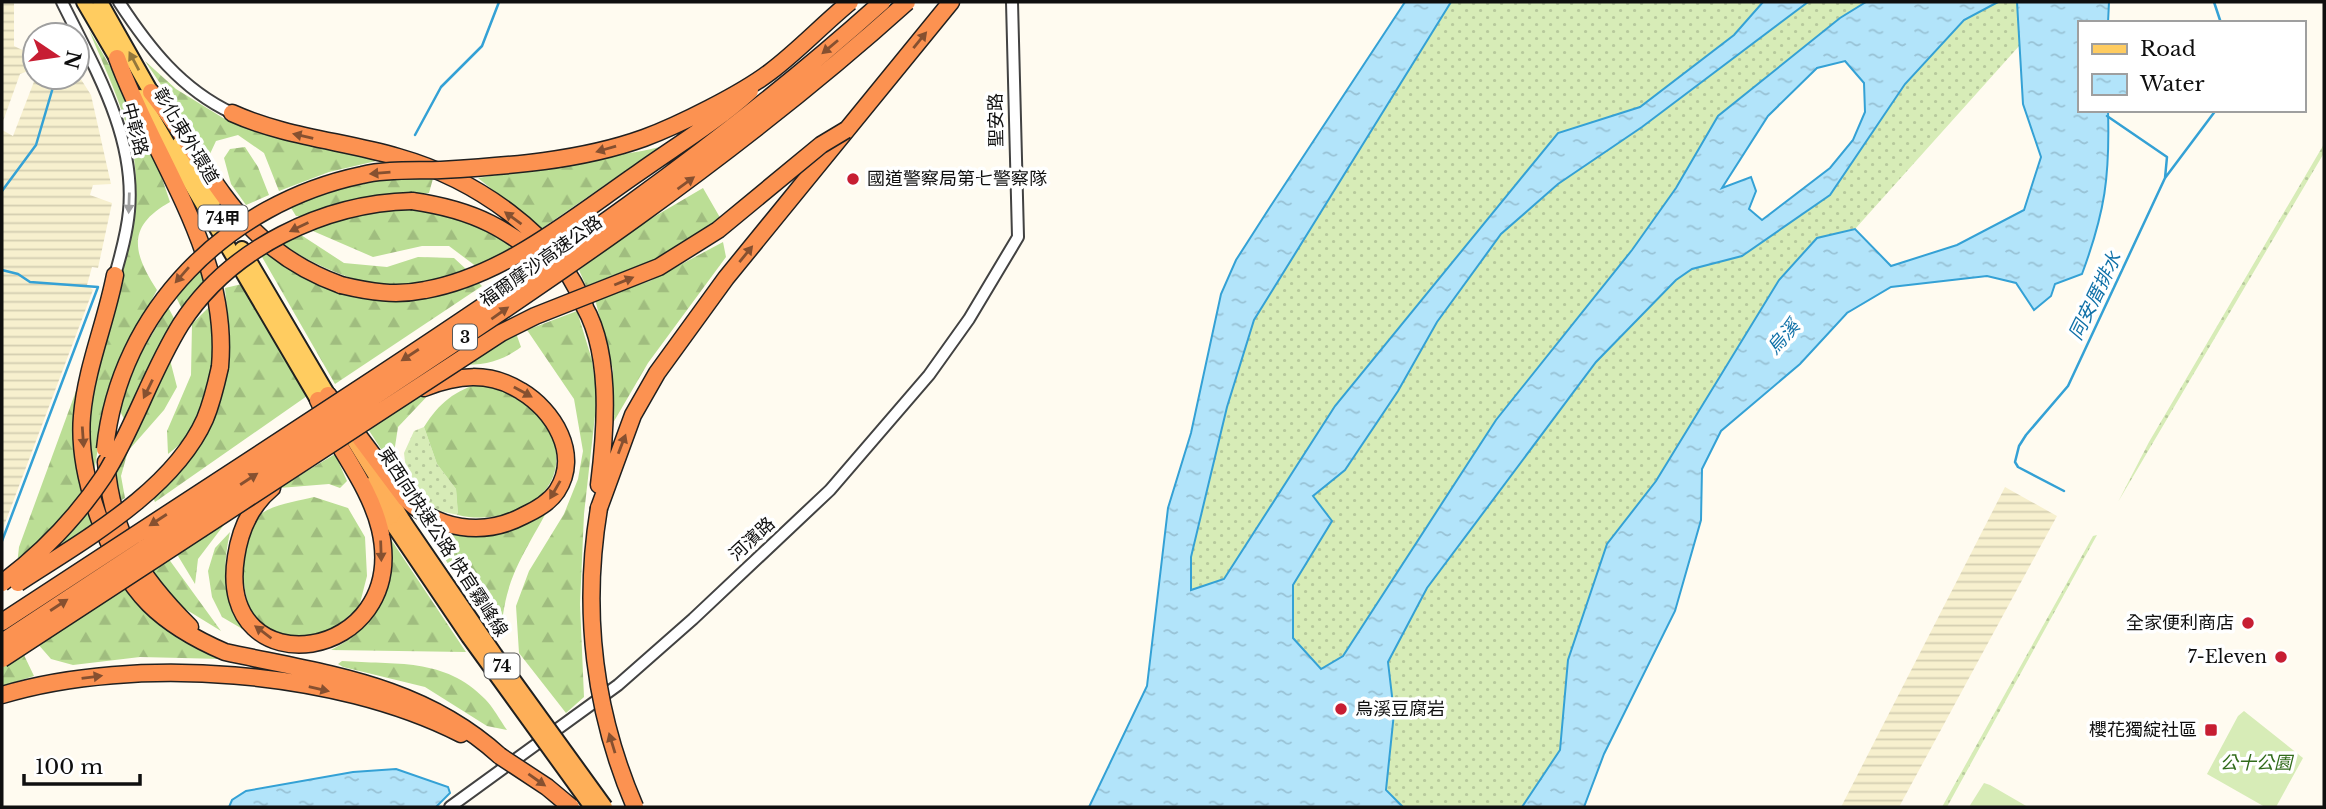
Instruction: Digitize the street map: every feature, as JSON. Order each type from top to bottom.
[{"type":"highway","points":[[151,92],[226,200],[254,234],[279,255],[307,273],[341,285],[377,293],[426,290],[498,265],[583,211],[734,105],[850,2]]},
{"type":"highway","name":"福爾摩沙高速公路","points":[[2,622],[481,308],[635,200],[708,148],[881,2]]},
{"type":"highway","name":"福爾摩沙高速公路","points":[[2,642],[490,320],[658,204],[812,85],[907,2]]},
{"type":"highway","points":[[599,508],[633,415],[657,373],[726,278],[951,2]]},
{"type":"highway","points":[[2,594],[109,522],[173,468],[204,420],[220,367],[222,344],[219,301],[209,264],[171,175],[134,105],[117,58]]},
{"type":"highway","points":[[206,644],[170,607],[127,547],[113,513],[105,449],[107,428],[124,370],[139,338],[169,291],[190,266],[277,202],[363,174],[521,164],[592,153],[643,138],[683,121],[770,72]]},
{"type":"highway","points":[[232,113],[272,129],[401,158],[450,178],[489,200],[541,240],[557,257],[585,307],[603,376],[606,414],[589,608],[606,723],[635,807]]},
{"type":"highway","points":[[2,659],[501,333],[535,316],[659,267],[718,230],[821,145],[846,130]]},
{"type":"highway","points":[[2,583],[46,548],[86,502],[105,473],[182,324],[200,299],[225,275],[273,240],[324,215],[359,205],[412,201],[470,214],[504,230],[556,270],[585,307]]},
{"type":"highway","points":[[115,275],[82,417],[88,477],[104,530],[134,586],[167,620],[225,653],[349,679],[420,702],[457,721],[500,756]]},
{"type":"highway","points":[[323,397],[418,511],[437,520],[476,530],[495,528],[526,515],[549,500],[559,488],[564,447],[552,415],[517,388],[476,376],[458,376],[391,407]]},
{"type":"highway","points":[[303,464],[253,507],[238,545],[235,563],[238,596],[256,628],[269,638],[297,646],[332,640],[365,611],[375,593],[383,557],[375,511],[328,426],[323,397]]},
{"type":"highway","name":"東西向快速公路 快官霧峰線","points":[[323,397],[484,658],[592,807]]},
{"type":"highway","name":"東西向快速公路 快官霧峰線","points":[[400,525],[605,807]]},
{"type":"highway","points":[[2,695],[65,680],[129,673],[276,680],[400,709],[446,726],[500,756],[547,787],[570,807]]},
{"type":"main road","name":"彰化東外環道","points":[[84,2],[323,397]]},
{"type":"main road","name":"彰化東外環道","points":[[100,2],[323,397]]},
{"type":"street","name":"中彰路","points":[[62,2],[113,110],[127,161],[129,212],[115,275]]},
{"type":"street","points":[[119,2],[164,64],[201,95],[232,113]]},
{"type":"street","name":"聖安路","points":[[1012,2],[1018,237]]},
{"type":"street","name":"河濱路","points":[[450,807],[618,685],[693,619],[830,490],[929,375],[969,320],[1018,237]]},
{"type":"shaded area","points":[[2,2],[14,2],[14,46],[21,49],[21,74],[2,124]]},
{"type":"shaded area","points":[[30,91],[88,91],[111,184],[93,185],[90,195],[112,203],[98,268],[92,267],[87,285],[93,290],[2,531],[2,130],[13,136]]},
{"type":"shaded area","points":[[2005,487],[2057,516],[1899,807],[1841,807]]},
{"type":"green space","points":[[1451,2],[1767,2],[1734,35],[1640,107],[1558,133],[1335,406],[1224,580],[1191,590],[1191,557],[1227,407],[1254,320]]},
{"type":"green space","points":[[1808,2],[1866,2],[1840,18],[1718,116],[1676,188],[1632,250],[1496,420],[1343,656],[1321,669],[1293,639],[1293,585],[1332,521],[1312,496],[1346,470],[1398,391],[1437,322],[1501,234],[1558,184],[1642,127]]},
{"type":"green space","points":[[1998,2],[2017,2],[2020,45],[1855,229],[1817,238],[1656,481],[1607,544],[1568,660],[1560,750],[1522,807],[1403,807],[1386,790],[1394,713],[1388,662],[1427,588],[1596,362],[1676,280],[1692,269],[1742,256],[1829,195],[1905,84],[1965,20]]},
{"type":"green space","points":[[91,34],[135,114],[170,202],[156,211],[140,230],[138,241],[142,264],[157,290],[119,361],[105,405],[94,472],[86,445],[89,408],[94,376],[128,248],[136,183],[131,144],[112,85]]},
{"type":"green space","points":[[145,61],[176,89],[228,121],[389,158],[329,172],[279,191],[264,153],[238,135],[216,141],[209,156]]},
{"type":"green space","points":[[2324,144],[2324,153],[2118,502],[2149,442]]},
{"type":"green space","points":[[245,147],[258,167],[269,195],[246,205],[231,184],[224,158],[230,149]]},
{"type":"green space","points":[[660,147],[541,229],[478,178],[642,151]]},
{"type":"green space","points":[[434,175],[429,193],[351,201],[302,216],[296,216],[288,203],[360,184]]},
{"type":"green space","points":[[703,188],[722,221],[653,260],[586,286],[579,270],[640,225]]},
{"type":"green space","points":[[398,205],[460,218],[518,244],[477,267],[449,246],[422,246],[373,257],[306,228]]},
{"type":"green space","points":[[298,233],[344,263],[387,267],[418,257],[454,258],[467,270],[426,284],[406,286],[367,282],[330,270],[278,241]]},
{"type":"green space","points":[[723,242],[726,257],[648,363],[613,423],[613,370],[595,299],[650,281]]},
{"type":"green space","points":[[265,254],[329,286],[370,295],[476,280],[482,286],[335,384],[262,257]]},
{"type":"green space","points":[[202,266],[206,283],[184,313],[176,297]]},
{"type":"green space","points":[[242,284],[307,396],[155,502],[153,497],[222,391],[230,340],[225,288]]},
{"type":"green space","points":[[211,305],[217,343],[216,363],[209,392],[189,434],[168,454],[167,431],[191,375],[192,324]]},
{"type":"green space","points":[[168,307],[176,322],[125,421],[119,409],[139,357]]},
{"type":"green space","points":[[577,311],[592,360],[597,398],[584,514],[580,604],[584,697],[566,713],[519,653],[516,606],[529,571],[564,514],[578,479],[583,451],[574,399],[527,330]]},
{"type":"green space","points":[[516,333],[521,347],[507,356],[485,363],[459,365]]},
{"type":"green space","points":[[170,360],[177,387],[164,410],[128,451],[121,476],[125,498],[117,503],[114,469]]},
{"type":"green space","points":[[482,383],[515,394],[544,414],[551,429],[556,459],[553,477],[544,492],[531,503],[514,512],[477,518],[458,515],[456,489],[437,464],[424,427],[448,399],[464,389]]},
{"type":"green space","points":[[434,389],[398,427],[392,466],[368,429],[417,396]]},
{"type":"green space","points":[[76,391],[84,489],[75,506],[17,565],[19,547]]},
{"type":"green space","points":[[424,427],[437,464],[456,489],[458,515],[435,510],[418,492],[406,470],[404,453],[414,431]]},
{"type":"green space","points":[[335,454],[347,481],[340,488],[329,484],[279,488]]},
{"type":"green space","points":[[314,497],[348,508],[365,537],[367,576],[359,607],[322,639],[284,635],[264,627],[249,606],[243,576],[246,544],[255,520],[274,507]]},
{"type":"green space","points":[[91,508],[94,525],[57,549]]},
{"type":"green space","points":[[236,509],[198,559],[195,584],[175,551]]},
{"type":"green space","points":[[546,513],[510,583],[501,633],[488,623],[416,516],[450,532],[481,535],[512,527]]},
{"type":"green space","points":[[230,532],[226,561],[227,586],[235,610],[251,634],[222,617],[212,597],[208,571],[215,548]]},
{"type":"green space","points":[[2097,535],[1947,807],[1942,807],[2093,536]]},
{"type":"green space","points":[[390,538],[466,652],[331,650],[361,630],[380,604],[389,574]]},
{"type":"green space","points":[[168,558],[221,631],[169,599],[148,571]]},
{"type":"green space","points":[[129,585],[223,659],[140,657],[73,665],[51,659],[37,643]]},
{"type":"green space","points":[[23,653],[34,676],[2,686],[2,667]]},
{"type":"green space","points":[[342,661],[418,666],[453,676],[470,685],[485,699],[507,730],[487,726],[425,687],[343,667],[338,664]]},
{"type":"green space","name":"公十公園","points":[[2244,711],[2303,758],[2276,807],[2265,807],[2207,774],[2238,716]]},
{"type":"green space","points":[[1984,783],[1990,785],[2028,807],[1969,807]]},
{"type":"water","points":[[1405,2],[1451,2],[1254,320],[1227,407],[1191,557],[1191,590],[1224,579],[1335,406],[1558,133],[1640,107],[1734,35],[1763,2],[1808,2],[1642,127],[1558,184],[1501,234],[1437,322],[1398,391],[1345,470],[1313,496],[1332,521],[1293,585],[1293,638],[1321,669],[1343,656],[1496,420],[1632,250],[1676,188],[1718,116],[1840,18],[1866,2],[1998,2],[1964,20],[1905,84],[1830,195],[1742,256],[1692,269],[1676,280],[1596,362],[1427,588],[1388,662],[1394,713],[1386,790],[1403,807],[1089,807],[1147,686],[1168,508],[1191,433],[1221,294],[1236,260]],"holes":[[[1845,61],[1864,83],[1865,112],[1853,140],[1830,168],[1762,220],[1749,209],[1756,191],[1751,177],[1722,188],[1768,116],[1817,68]]]},
{"type":"water","name":"烏溪","points":[[2017,2],[2109,2],[2108,21],[2078,21],[2078,112],[2108,112],[2104,194],[2096,232],[2082,274],[2055,284],[2051,296],[2034,310],[2016,283],[1987,276],[1891,287],[1847,313],[1800,364],[1721,431],[1702,469],[1701,520],[1675,611],[1604,754],[1584,807],[1522,807],[1560,750],[1568,660],[1607,544],[1656,481],[1779,280],[1817,238],[1855,229],[1891,266],[1957,245],[2024,210],[2041,157],[2023,104]]},
{"type":"water","points":[[396,769],[448,787],[450,793],[436,807],[229,807],[232,800],[246,791],[353,772]]},
{"type":"waterway","points":[[415,135],[441,87],[482,46],[499,2]]},
{"type":"waterway","points":[[2214,2],[2220,21]]},
{"type":"waterway","points":[[2,191],[36,145],[52,91]]},
{"type":"waterway","points":[[2165,178],[2214,112]]},
{"type":"waterway","name":"同安厝排水","points":[[2064,491],[2018,467],[2015,462],[2019,446],[2068,386],[2165,178],[2167,157],[2107,116]]},
{"type":"waterway","points":[[2,270],[18,274],[30,282],[98,287],[2,541]]},
{"type":"place","name":"國道警察局第七警察隊","points":[[853,179]]},
{"type":"place","name":"全家便利商店","points":[[2248,623]]},
{"type":"place","name":"7-Eleven","points":[[2281,657]]},
{"type":"place","name":"烏溪豆腐岩","points":[[1341,709]]},
{"type":"place","name":"櫻花獨綻社區","points":[[2211,730]]}]
